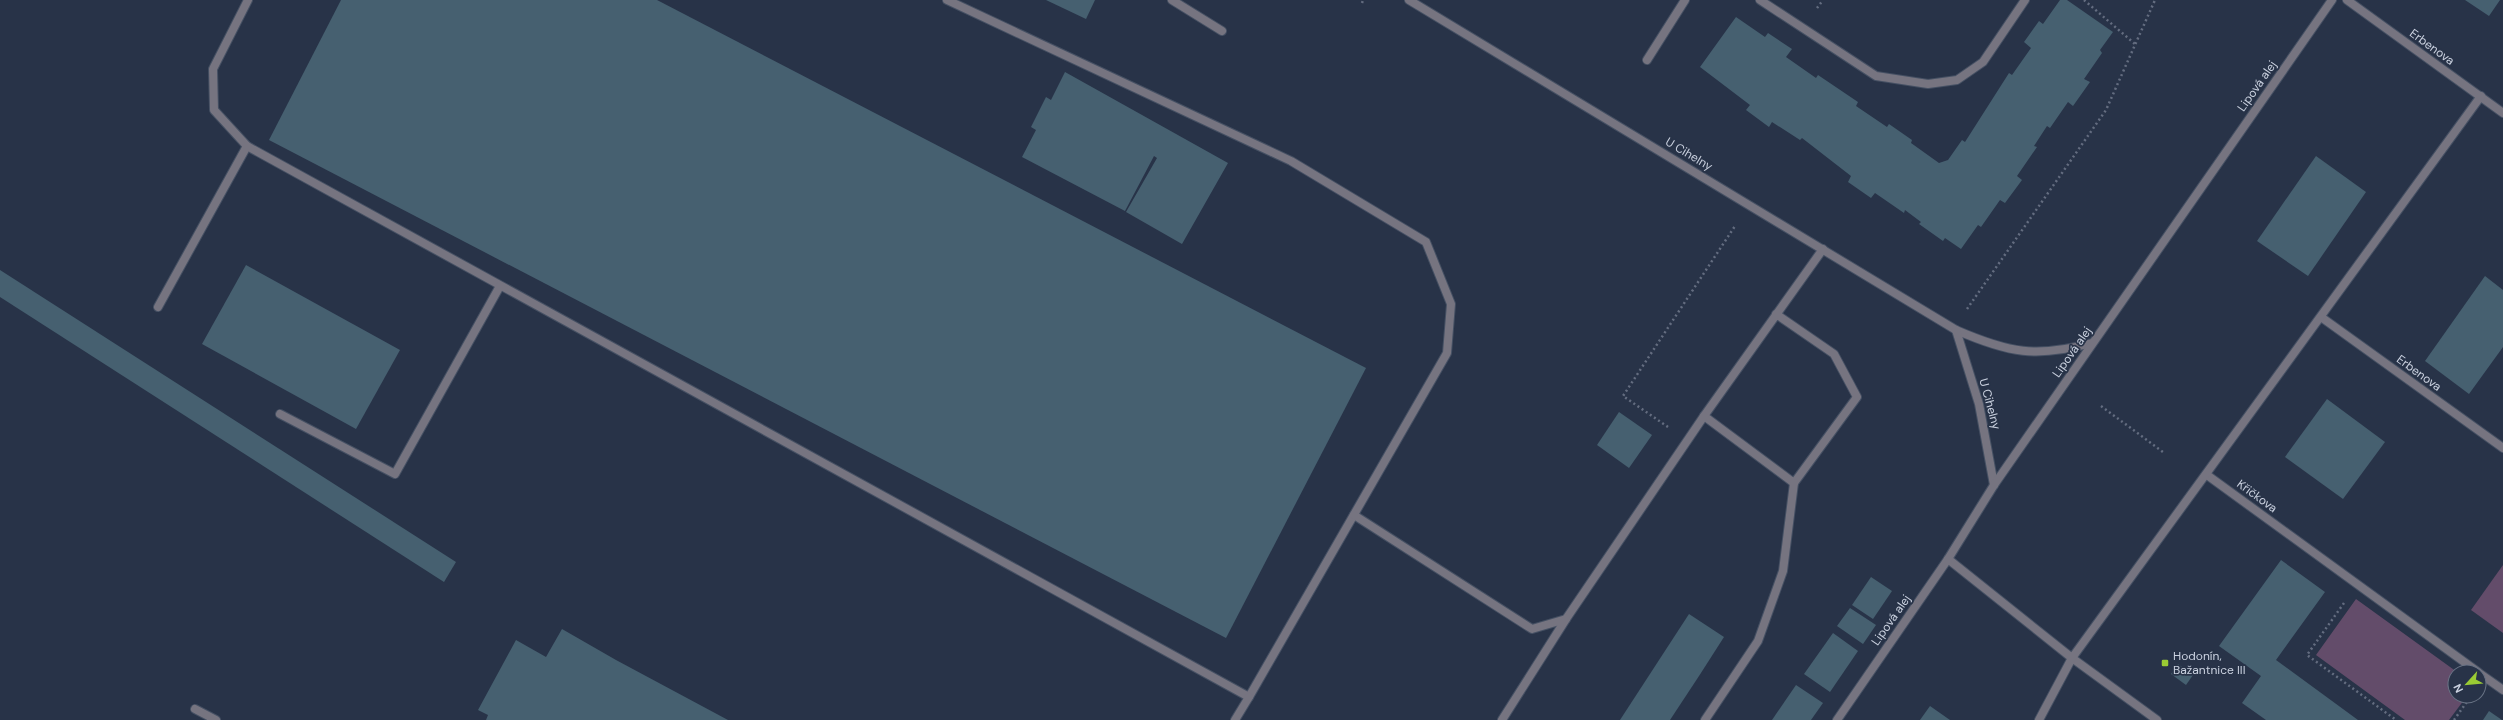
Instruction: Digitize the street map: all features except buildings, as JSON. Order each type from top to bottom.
[{"type":"street","points":[[248,0],[213,69],[214,110],[246,146],[1249,697]]},
{"type":"street","points":[[947,0],[1291,161],[1426,242],[1451,304],[1447,353],[1235,720]]},
{"type":"street","points":[[1172,0],[1222,31]]},
{"type":"street","name":"U Cihelny","points":[[1409,0],[1421,3],[1956,330],[1995,346],[2036,352],[2064,351],[2092,343]]},
{"type":"street","points":[[1646,60],[1685,0]]},
{"type":"street","points":[[1760,0],[1876,76],[1928,84],[1957,80],[1983,62],[2025,0]]},
{"type":"street","name":"Lipová alej","points":[[1837,720],[1948,559],[1994,485],[2332,0]]},
{"type":"street","name":"Erbenova","points":[[2347,0],[2503,112]]},
{"type":"street","points":[[2039,720],[2072,658],[2481,96]]},
{"type":"street","points":[[158,307],[246,146]]},
{"type":"street","points":[[1502,720],[1566,619],[1704,416],[1823,249]]},
{"type":"street","points":[[280,414],[395,474],[500,286]]},
{"type":"street","points":[[1705,720],[1758,641],[1783,571],[1794,483],[1857,397],[1834,354],[1776,314]]},
{"type":"street","name":"Erbenova","points":[[2321,317],[2503,448]]},
{"type":"street","name":"U Cihelny","points":[[1956,330],[1979,404],[1994,485]]},
{"type":"street","points":[[1704,416],[1794,483]]},
{"type":"street","name":"Křičkova","points":[[2207,474],[2468,664]]},
{"type":"street","points":[[1354,515],[1532,629],[1566,619]]},
{"type":"street","points":[[1948,559],[2072,658],[2157,720]]},
{"type":"street","name":"Křičkova","points":[[2487,678],[2503,690]]},
{"type":"street","points":[[196,709],[216,720]]},
{"type":"path","points":[[2084,0],[2135,44]]},
{"type":"path","points":[[1972,300],[2106,110],[2155,0]]},
{"type":"path","points":[[1688,440],[1623,396],[1735,226]]},
{"type":"path","points":[[2101,406],[2163,452]]},
{"type":"path","points":[[2357,584],[2307,655],[2396,720]]},
{"type":"path","points":[[2454,720],[2466,704]]},
{"type":"shaded area","points":[[2503,565],[2503,633],[2471,610]]},
{"type":"shaded area","points":[[2356,599],[2447,665],[2447,704],[2461,704],[2449,720],[2405,720],[2316,655]]},
{"type":"place","name":"Hodonín, Bažantnice III","points":[[2165,663]]}]
